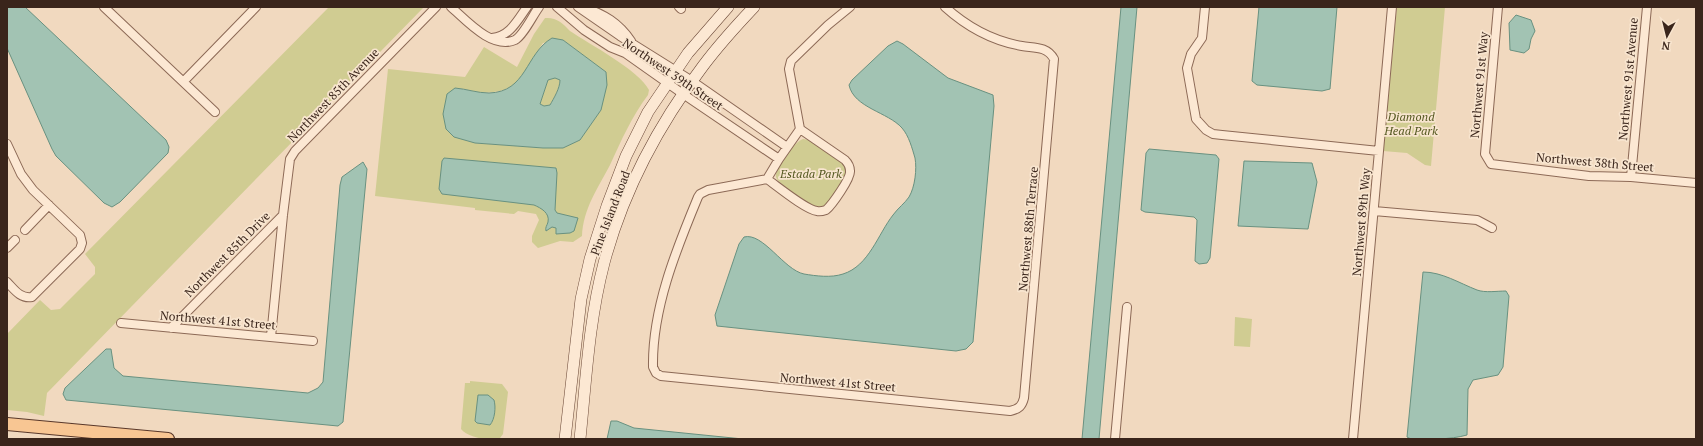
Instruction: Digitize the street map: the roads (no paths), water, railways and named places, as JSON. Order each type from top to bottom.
[{"type":"main road","name":"Pine Island Road","points":[[565,439],[578,317],[590,259],[607,206],[626,156],[648,112],[676,71],[728,7]]},
{"type":"main road","name":"Pine Island Road","points":[[580,439],[591,335],[605,262],[621,212],[634,181],[682,94],[725,38],[754,7]]},
{"type":"main road","points":[[7,424],[168,439]]},
{"type":"street","points":[[104,7],[184,81],[215,112]]},
{"type":"street","points":[[184,81],[256,7]]},
{"type":"street","name":"Northwest 85th Avenue","points":[[271,337],[288,168],[295,152],[436,7]]},
{"type":"street","points":[[450,7],[482,34],[489,38],[504,42],[515,40],[539,7]]},
{"type":"street","points":[[489,38],[500,37],[509,33],[527,7]]},
{"type":"street","name":"Northwest 39th Street","points":[[557,7],[584,30],[610,47],[625,53],[667,84],[779,159]]},
{"type":"street","name":"Northwest 39th Street","points":[[578,7],[634,45],[692,81],[787,147]]},
{"type":"street","name":"Northwest 39th Street","points":[[582,7],[600,13],[623,29],[634,45]]},
{"type":"street","points":[[800,129],[767,179],[813,211],[822,214],[830,206],[848,179],[853,168],[845,160],[800,129],[788,67],[796,55],[850,7]]},
{"type":"street","name":"Northwest 88th Terrace","points":[[944,7],[968,25],[989,35],[1020,46],[1053,51],[1055,63],[1024,398],[1021,410]]},
{"type":"street","points":[[1205,7],[1202,38],[1191,54],[1188,63],[1195,115],[1199,124],[1210,132],[1222,136],[1379,151]]},
{"type":"street","name":"Northwest 89th Way","points":[[1353,439],[1392,7]]},
{"type":"street","name":"Northwest 91st Way","points":[[1492,164],[1484,154],[1498,7]]},
{"type":"street","name":"Northwest 91st Avenue","points":[[1632,177],[1647,7]]},
{"type":"street","points":[[7,144],[10,160],[33,190],[80,235],[82,243],[80,249],[32,297],[28,298],[20,295],[7,282]]},
{"type":"street","name":"Northwest 38th Street","points":[[1492,164],[1589,176],[1632,177],[1696,183]]},
{"type":"street","name":"Northwest 41st Street","points":[[767,179],[708,190],[700,194],[698,197],[677,248],[666,281],[658,318],[653,360],[654,375],[667,378],[1010,411],[1021,410]]},
{"type":"street","points":[[25,230],[49,205]]},
{"type":"street","points":[[1374,211],[1478,220],[1492,228]]},
{"type":"street","name":"Northwest 85th Drive","points":[[171,328],[283,214]]},
{"type":"street","points":[[7,248],[15,240]]},
{"type":"street","points":[[1115,439],[1127,307]]},
{"type":"street","name":"Northwest 41st Street","points":[[121,323],[313,341]]},
{"type":"park label","name":"Diamond Head Park","points":[[1411,123]]},
{"type":"park label","name":"Estada Park","points":[[811,173]]}]
